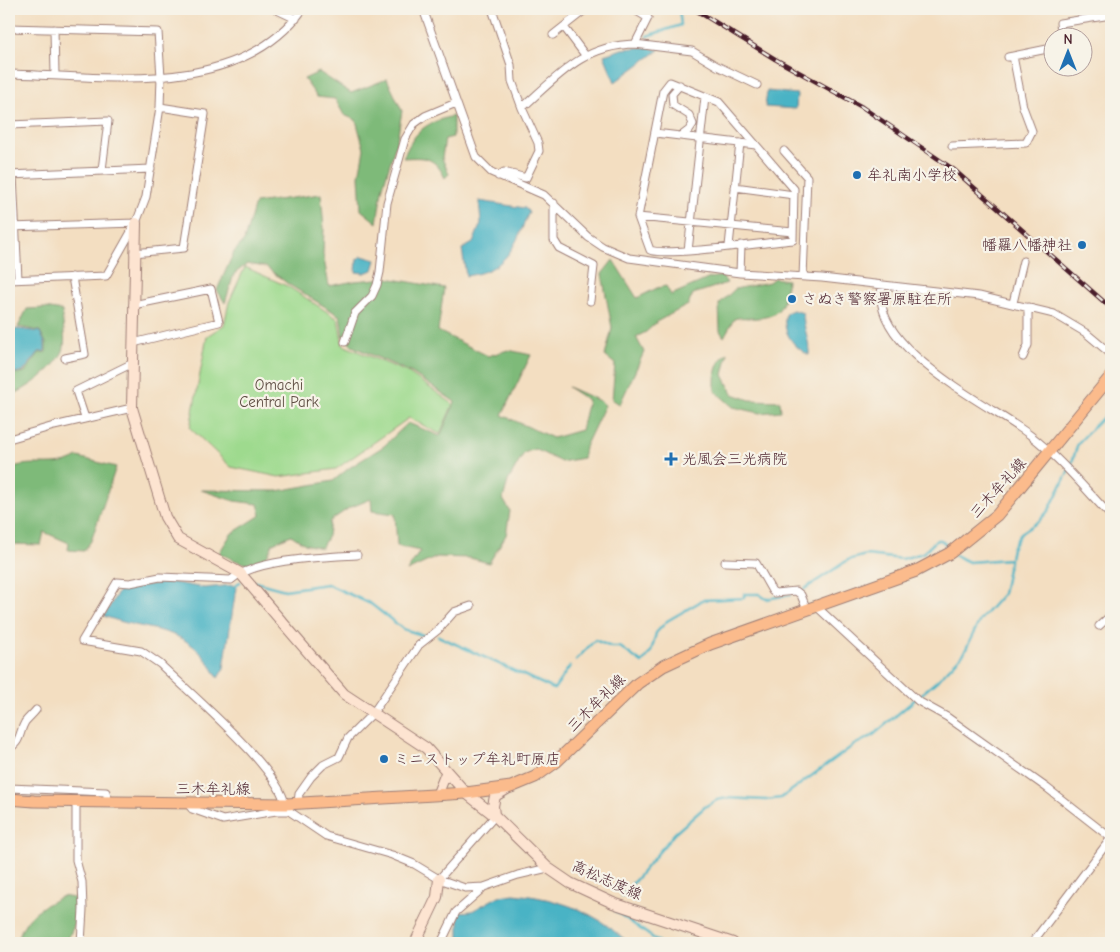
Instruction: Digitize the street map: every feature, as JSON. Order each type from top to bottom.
[{"type":"main road","name":"三木牟礼線","points":[[9,799],[286,807],[298,803],[438,793],[466,793],[500,789],[524,782],[556,762],[638,683],[663,666],[710,644],[916,571],[950,553],[997,515],[1050,453],[1111,376]]},
{"type":"street","points":[[275,9],[296,19]]},
{"type":"street","points":[[9,74],[180,76],[241,58],[276,39],[303,9]]},
{"type":"street","points":[[423,9],[476,157],[484,167],[498,176],[533,189],[554,203],[588,237],[616,254],[649,262],[740,273],[803,277],[953,292],[1013,303],[1069,322],[1111,354]]},
{"type":"street","points":[[492,9],[510,65],[512,81],[538,143],[539,152],[526,178],[504,172],[498,176]]},
{"type":"street","points":[[553,36],[586,9]]},
{"type":"street","points":[[633,9],[648,18],[635,44]]},
{"type":"street","points":[[1061,28],[1060,22],[1111,14]]},
{"type":"street","points":[[564,27],[585,55]]},
{"type":"street","points":[[9,28],[158,32],[161,76],[160,108],[146,197],[136,223],[106,276],[9,280]]},
{"type":"street","points":[[54,29],[55,75]]},
{"type":"street","points":[[522,108],[576,60],[616,44],[635,44],[692,51],[717,66],[757,85]]},
{"type":"street","points":[[952,146],[1026,143],[1032,131],[1023,108],[1010,56],[1042,50]]},
{"type":"street","points":[[670,82],[705,97],[719,102],[794,189],[793,240],[688,251],[658,252],[650,250],[638,217],[664,87],[670,82]]},
{"type":"street","points":[[680,85],[672,94],[673,105],[689,114],[693,124],[681,136]]},
{"type":"street","points":[[688,251],[705,97]]},
{"type":"street","points":[[345,342],[355,313],[372,296],[377,285],[380,272],[386,203],[405,139],[414,124],[425,116],[456,103]]},
{"type":"street","points":[[134,253],[184,248],[205,114],[160,108]]},
{"type":"street","points":[[9,125],[108,121],[102,170]]},
{"type":"street","points":[[654,133],[756,145]]},
{"type":"street","points":[[728,246],[740,143]]},
{"type":"street","points":[[784,151],[807,176],[803,277]]},
{"type":"street","points":[[18,279],[12,227],[11,175],[151,169]]},
{"type":"street","points":[[735,187],[794,195]]},
{"type":"street","points":[[554,203],[554,240],[559,248],[594,266],[590,301]]},
{"type":"street","points":[[638,217],[793,232]]},
{"type":"street","points":[[136,223],[132,408],[169,527],[178,539],[240,573]]},
{"type":"street","points":[[12,227],[136,223]]},
{"type":"street","points":[[740,273],[741,245]]},
{"type":"street","points":[[1013,303],[1023,261]]},
{"type":"street","points":[[65,358],[85,354],[72,277]]},
{"type":"street","points":[[882,286],[880,299],[886,320],[930,370],[1018,427],[1050,453],[1111,516]]},
{"type":"street","points":[[133,305],[211,288],[219,322],[133,343]]},
{"type":"street","points":[[1022,357],[1028,345],[1028,307]]},
{"type":"street","points":[[86,418],[76,392],[133,363]]},
{"type":"street","points":[[9,440],[86,418],[132,408]]},
{"type":"street","points":[[356,554],[314,557],[253,568],[240,573],[231,580],[219,581],[160,576],[130,583],[117,582],[82,641],[141,651],[160,664],[263,765],[286,807],[326,836],[414,864],[439,879],[466,888],[484,887],[518,875],[548,868]]},
{"type":"street","points":[[725,562],[756,563],[772,591],[796,591],[812,608],[916,699],[947,717],[1047,788],[1111,838],[1032,943]]},
{"type":"street","name":"高松志度線","points":[[240,573],[344,694],[426,748],[446,773],[466,793],[495,816],[548,868],[570,883],[614,903],[733,943]]},
{"type":"street","points":[[298,803],[299,794],[311,777],[323,765],[339,757],[348,738],[373,713],[419,645],[438,630],[454,612],[471,606]]},
{"type":"street","points":[[1100,626],[1111,615]]},
{"type":"street","points":[[9,748],[15,746],[24,730],[24,724],[36,710]]},
{"type":"street","points":[[438,793],[446,773]]},
{"type":"street","points":[[415,943],[437,897],[439,879],[495,816],[495,796],[501,791],[517,787],[524,782]]},
{"type":"street","points":[[9,788],[106,792],[109,802]]},
{"type":"street","points":[[76,802],[76,860],[82,882],[83,909],[80,943]]},
{"type":"street","points":[[441,943],[456,912],[484,887]]},
{"type":"green space","points":[[319,72],[351,93],[387,79],[402,111],[397,140],[382,190],[377,223],[361,210],[359,176],[364,149],[356,120],[344,115],[335,99],[317,97],[304,79]]},
{"type":"green space","points":[[453,116],[453,137],[445,139],[442,158],[449,174],[445,178],[437,165],[428,159],[403,158],[416,135],[428,125]]},
{"type":"green space","points":[[321,194],[324,228],[323,254],[329,286],[387,278],[444,288],[438,331],[488,356],[508,350],[531,355],[502,415],[553,438],[581,430],[588,400],[568,387],[605,405],[585,447],[583,458],[561,462],[535,449],[524,453],[508,481],[503,499],[510,511],[506,535],[489,563],[470,558],[437,557],[407,571],[420,551],[397,546],[395,514],[372,511],[371,499],[349,508],[330,521],[328,536],[321,548],[305,544],[291,535],[273,543],[269,553],[263,560],[257,563],[251,564],[236,561],[219,553],[231,534],[261,515],[258,504],[234,501],[201,490],[277,491],[333,481],[349,468],[384,446],[408,423],[440,436],[455,402],[412,373],[352,346],[343,336],[340,316],[288,284],[266,267],[247,264],[234,274],[225,303],[217,290],[234,252],[244,241],[255,203]]},
{"type":"green space","points":[[613,260],[637,298],[657,288],[666,286],[671,295],[710,278],[722,276],[727,283],[693,294],[688,305],[658,321],[646,332],[636,337],[644,352],[620,404],[612,400],[615,364],[605,356],[612,328],[602,274]]},
{"type":"green space","name":"Omachi Central Park","points":[[245,267],[289,287],[338,319],[343,345],[409,373],[453,404],[440,434],[409,418],[336,469],[279,477],[231,467],[190,428],[207,336],[224,325],[229,302]]},
{"type":"green space","points":[[774,278],[787,280],[785,295],[777,311],[766,317],[734,319],[724,337],[720,331],[719,304],[735,289],[769,282]]},
{"type":"green space","points":[[45,308],[62,311],[63,351],[54,365],[40,378],[9,396],[9,375],[25,372],[39,353],[46,352],[46,343],[40,331],[18,327],[27,309]]},
{"type":"green space","points":[[728,353],[723,375],[733,394],[750,400],[780,401],[781,411],[760,413],[733,407],[715,391],[715,375],[718,365]]},
{"type":"green space","points":[[78,457],[116,467],[91,541],[84,551],[68,550],[69,543],[44,532],[41,545],[9,544],[9,469],[26,464],[61,463]]},
{"type":"green space","points":[[63,896],[78,899],[80,913],[66,943],[17,943],[28,919],[39,909]]},
{"type":"water","points":[[646,47],[659,50],[615,82],[604,55],[622,49]]},
{"type":"water","points":[[767,91],[797,94],[796,109],[765,107]]},
{"type":"water","points":[[479,201],[525,208],[529,212],[519,236],[508,255],[491,268],[466,276],[462,249],[473,243],[481,223]]},
{"type":"water","points":[[362,256],[376,260],[373,270],[364,273],[356,272],[357,259]]},
{"type":"water","points":[[793,310],[803,313],[809,355],[793,343],[787,332],[785,326],[786,313]]},
{"type":"water","points":[[18,329],[40,332],[45,343],[45,351],[39,352],[24,371],[9,374],[9,331]]},
{"type":"water","points":[[171,582],[204,588],[233,585],[236,588],[224,668],[218,678],[207,660],[195,647],[182,639],[168,633],[104,616],[118,592],[123,588]]},
{"type":"water","points":[[514,894],[547,899],[589,914],[631,943],[459,943],[459,912],[472,911],[499,896]]},
{"type":"waterway","points":[[647,36],[681,25],[679,9]]},
{"type":"waterway","points":[[622,896],[674,834],[706,806],[717,800],[727,798],[766,800],[781,798],[854,745],[872,736],[938,680],[964,653],[980,620],[1003,594],[1012,548],[1021,533],[1038,522],[1049,510],[1071,466],[1078,443],[1111,409]]},
{"type":"waterway","points":[[800,592],[848,560],[866,555],[902,559],[923,553],[937,540],[941,540],[948,546]]},
{"type":"waterway","points":[[954,555],[969,562],[1009,559]]},
{"type":"waterway","points":[[233,588],[240,582]]},
{"type":"waterway","points":[[255,582],[285,590],[327,584],[371,604],[403,629],[426,636]]},
{"type":"waterway","points":[[576,660],[595,640],[611,647],[620,647],[642,663],[651,652],[656,633],[667,621],[703,600],[744,598],[744,594],[759,594],[766,599],[790,595]]},
{"type":"waterway","points":[[438,636],[554,689],[570,666]]},
{"type":"waterway","points":[[614,910],[660,943]]},
{"type":"railway","points":[[694,9],[775,59],[862,107],[953,169],[1111,308]]},
{"type":"place","name":"牟礼南小学校","points":[[857,175]]},
{"type":"place","name":"幡羅八幡神社","points":[[1082,245]]},
{"type":"place","name":"さぬき警察署原駐在所","points":[[792,299]]},
{"type":"place","name":"光風会三光病院","points":[[671,459]]},
{"type":"place","name":"ミニストップ牟礼町原店","points":[[384,759]]}]
